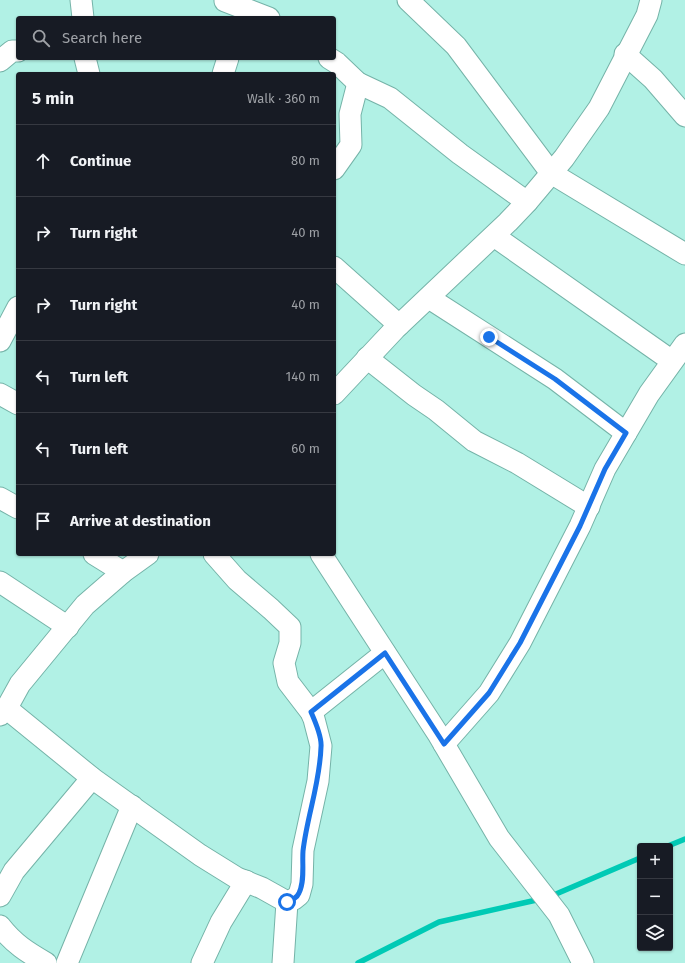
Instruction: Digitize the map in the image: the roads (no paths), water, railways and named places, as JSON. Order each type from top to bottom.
[{"type":"street","points":[[81,0],[82,16]]},
{"type":"street","points":[[408,0],[456,46],[551,173],[685,254]]},
{"type":"street","points":[[336,392],[399,325],[494,236],[527,202],[564,158],[599,108],[625,54],[647,15],[651,0]]},
{"type":"street","points":[[227,6],[262,16]]},
{"type":"street","points":[[0,61],[12,51],[16,51]]},
{"type":"street","points":[[625,54],[654,79],[685,116]]},
{"type":"street","points":[[86,60],[88,72]]},
{"type":"street","points":[[224,72],[227,60]]},
{"type":"street","points":[[332,60],[358,84],[390,98],[460,154],[527,202]]},
{"type":"street","points":[[336,166],[351,145],[350,114],[358,84]]},
{"type":"street","points":[[494,236],[672,361]]},
{"type":"street","points":[[336,269],[399,325]]},
{"type":"street","points":[[429,298],[555,379],[626,433]]},
{"type":"street","points":[[0,341],[16,311]]},
{"type":"street","points":[[444,744],[489,693],[520,643],[589,507],[605,469],[649,394],[685,344]]},
{"type":"street","points":[[367,358],[414,396],[436,410],[474,441],[517,463],[589,507]]},
{"type":"street","points":[[0,394],[16,403]]},
{"type":"street","points":[[0,498],[16,507]]},
{"type":"street","points":[[97,556],[123,572]]},
{"type":"street","points":[[145,556],[123,572],[85,606],[20,684],[3,711],[92,778],[200,855],[287,902]]},
{"type":"street","points":[[216,556],[237,580],[271,609],[290,628],[290,642],[284,663],[288,682],[311,712],[322,746],[318,780],[303,850],[302,884],[299,895],[287,902]]},
{"type":"street","points":[[322,556],[444,744],[499,838],[560,915],[583,963]]},
{"type":"street","points":[[0,582],[68,626]]},
{"type":"street","points":[[311,712],[385,653]]},
{"type":"street","points":[[0,896],[14,871],[92,778]]},
{"type":"street","points":[[67,963],[132,806]]},
{"type":"street","points":[[202,963],[221,922],[246,881]]},
{"type":"street","points":[[283,963],[287,902]]},
{"type":"street","points":[[0,926],[8,937],[22,949],[46,963]]},
{"type":"waterway","points":[[673,844],[685,839]]},
{"type":"waterway","points":[[549,897],[637,859]]},
{"type":"waterway","points":[[358,963],[439,922],[541,899]]}]
